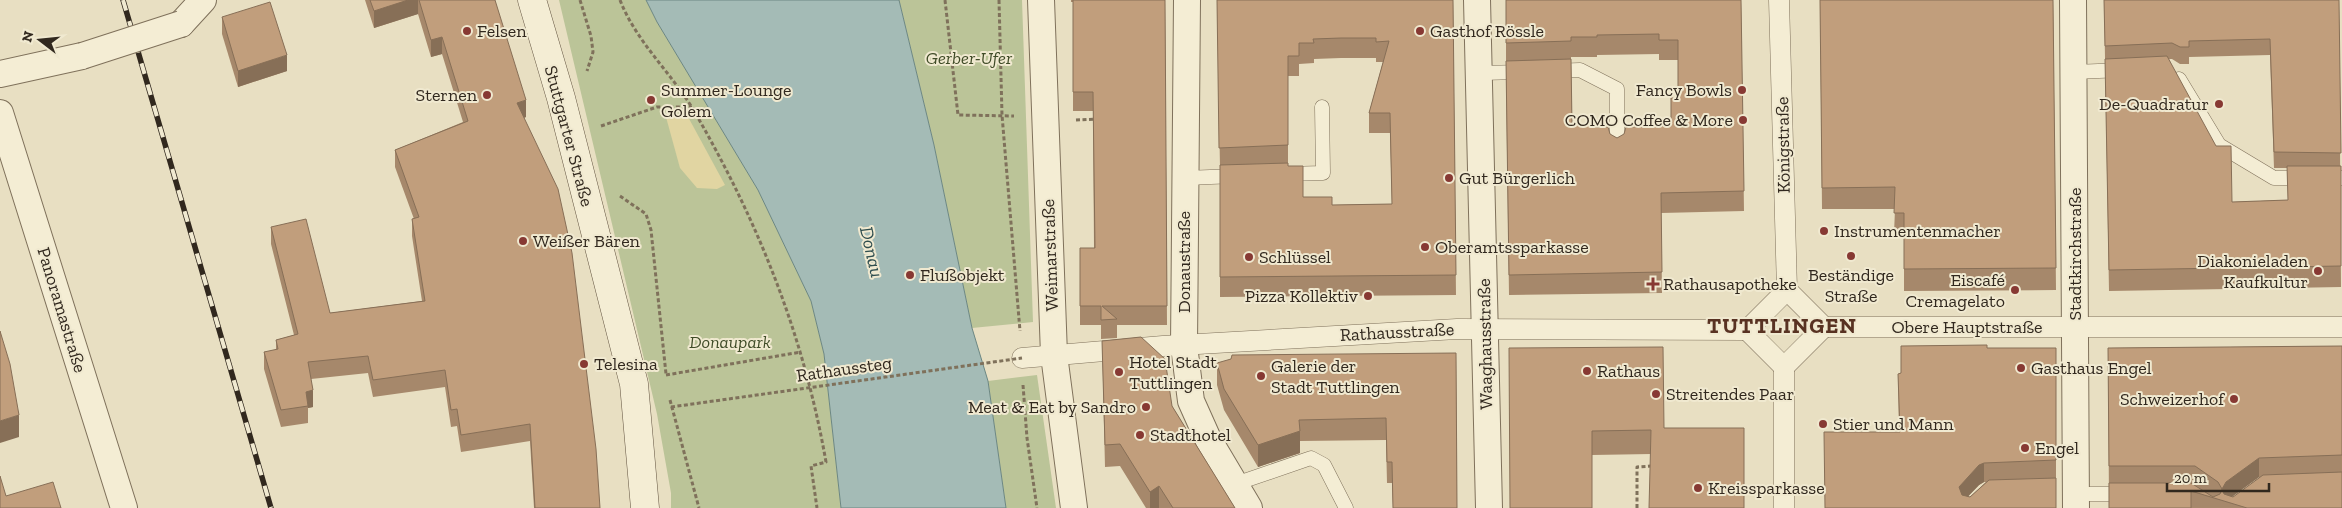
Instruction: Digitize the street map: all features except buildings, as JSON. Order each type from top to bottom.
[{"type":"main road","name":"Stuttgarter Straße","points":[[532,0],[561,98],[634,384],[645,508]]},
{"type":"street","points":[[0,74],[82,56],[181,24],[203,0]]},
{"type":"street","name":"Weimarstraße","points":[[1041,0],[1054,355],[1074,508]]},
{"type":"street","name":"Donaustraße","points":[[1187,0],[1184,346],[1191,401],[1208,439],[1249,508]]},
{"type":"street","name":"Waaghausstraße","points":[[1477,0],[1489,508]]},
{"type":"street","name":"Königstraße","points":[[1779,0],[1787,290]]},
{"type":"street","name":"Stadtkirchstraße","points":[[2072,495],[2076,328],[2073,0]]},
{"type":"street","name":"Panoramastraße","points":[[0,113],[124,508]]},
{"type":"street","points":[[1784,367],[1824,327],[1787,290],[1747,330],[1784,367],[1784,508]]},
{"type":"street","name":"Obere Hauptstraße","points":[[1824,327],[2342,327]]},
{"type":"street","name":"Rathausstraße","points":[[1021,349],[1054,355],[1485,328],[1747,330]]},
{"type":"lane","points":[[2172,68],[2219,145],[2274,178],[2342,178]]},
{"type":"lane","points":[[1479,73],[1580,70],[1617,89],[1617,150]]},
{"type":"lane","points":[[2074,72],[2133,70]]},
{"type":"lane","points":[[1274,175],[1323,173],[1322,107]]},
{"type":"lane","points":[[1185,178],[1254,176]]},
{"type":"lane","points":[[1235,484],[1311,458],[1324,465],[1346,508]]},
{"type":"lane","points":[[2072,495],[2145,494]]},
{"type":"path","points":[[580,0],[592,36],[593,52],[584,77]]},
{"type":"path","points":[[620,0],[650,52],[692,107],[758,235],[785,302],[816,404],[826,462],[811,466],[817,508]]},
{"type":"path","points":[[945,0],[958,115],[1002,115]]},
{"type":"path","points":[[999,0],[1002,115],[1027,438],[1037,508]]},
{"type":"path","points":[[596,119],[598,127],[657,107],[692,107]]},
{"type":"path","points":[[1045,120],[1101,119]]},
{"type":"path","points":[[616,190],[621,199],[646,214],[651,230],[667,383]]},
{"type":"path","name":"Rathaussteg","points":[[670,407],[1021,349]]},
{"type":"path","points":[[666,374],[801,352]]},
{"type":"path","points":[[670,399],[670,407],[699,508]]},
{"type":"path","points":[[1637,508],[1637,467],[1654,466]]},
{"type":"green space","name":"Donaupark","points":[[559,0],[646,0],[657,22],[758,190],[811,301],[824,354],[841,508],[671,508],[671,493],[657,414]]},
{"type":"green space","name":"Gerber-Ufer","points":[[899,0],[1022,0],[1033,322],[972,328],[934,145]]},
{"type":"green space","points":[[1037,375],[1056,508],[1006,508],[988,381]]},
{"type":"sand","points":[[687,115],[725,185],[717,189],[697,188],[680,168],[666,117]]},
{"type":"water","name":"Donau","points":[[646,0],[899,0],[934,145],[972,328],[988,381],[1006,508],[841,508],[824,354],[811,301],[758,190],[657,22]]},
{"type":"railway","points":[[123,0],[271,508]]},
{"type":"place","name":"Felsen","points":[[467,31]]},
{"type":"place","name":"Gasthof Rössle","points":[[1420,31]]},
{"type":"place","name":"Fancy Bowls","points":[[1742,90]]},
{"type":"place","name":"Sternen","points":[[487,95]]},
{"type":"place","name":"Summer-Lounge Golem","points":[[651,100]]},
{"type":"place","name":"De-Quadratur","points":[[2219,104]]},
{"type":"place","name":"COMO Coffee & More","points":[[1743,120]]},
{"type":"place","name":"Gut Bürgerlich","points":[[1449,178]]},
{"type":"place","name":"Instrumentenmacher","points":[[1824,231]]},
{"type":"place","name":"Weißer Bären","points":[[523,241]]},
{"type":"place","name":"Oberamtssparkasse","points":[[1425,247]]},
{"type":"place","name":"Beständige Straße","points":[[1851,256]]},
{"type":"place","name":"Schlüssel","points":[[1249,257]]},
{"type":"place","name":"Diakonieladen Kaufkultur","points":[[2318,271]]},
{"type":"place","name":"Flußobjekt","points":[[910,275]]},
{"type":"place","name":"Rathausapotheke","points":[[1653,284]]},
{"type":"place","name":"Eiscafé Cremagelato","points":[[2015,290]]},
{"type":"place","name":"Pizza Kollektiv","points":[[1368,296]]},
{"type":"place","name":"Telesina","points":[[584,364]]},
{"type":"place","name":"Gasthaus Engel","points":[[2021,368]]},
{"type":"place","name":"Rathaus","points":[[1587,371]]},
{"type":"place","name":"Hotel Stadt Tuttlingen","points":[[1119,372]]},
{"type":"place","name":"Galerie der Stadt Tuttlingen","points":[[1261,376]]},
{"type":"place","name":"Streitendes Paar","points":[[1656,394]]},
{"type":"place","name":"Schweizerhof","points":[[2234,399]]},
{"type":"place","name":"Meat & Eat by Sandro","points":[[1146,407]]},
{"type":"place","name":"Stier und Mann","points":[[1823,424]]},
{"type":"place","name":"Stadthotel","points":[[1140,435]]},
{"type":"place","name":"Engel","points":[[2025,448]]},
{"type":"place","name":"Kreissparkasse","points":[[1698,488]]},
{"type":"district","name":"TUTTLINGEN","points":[[1782,325]]}]
